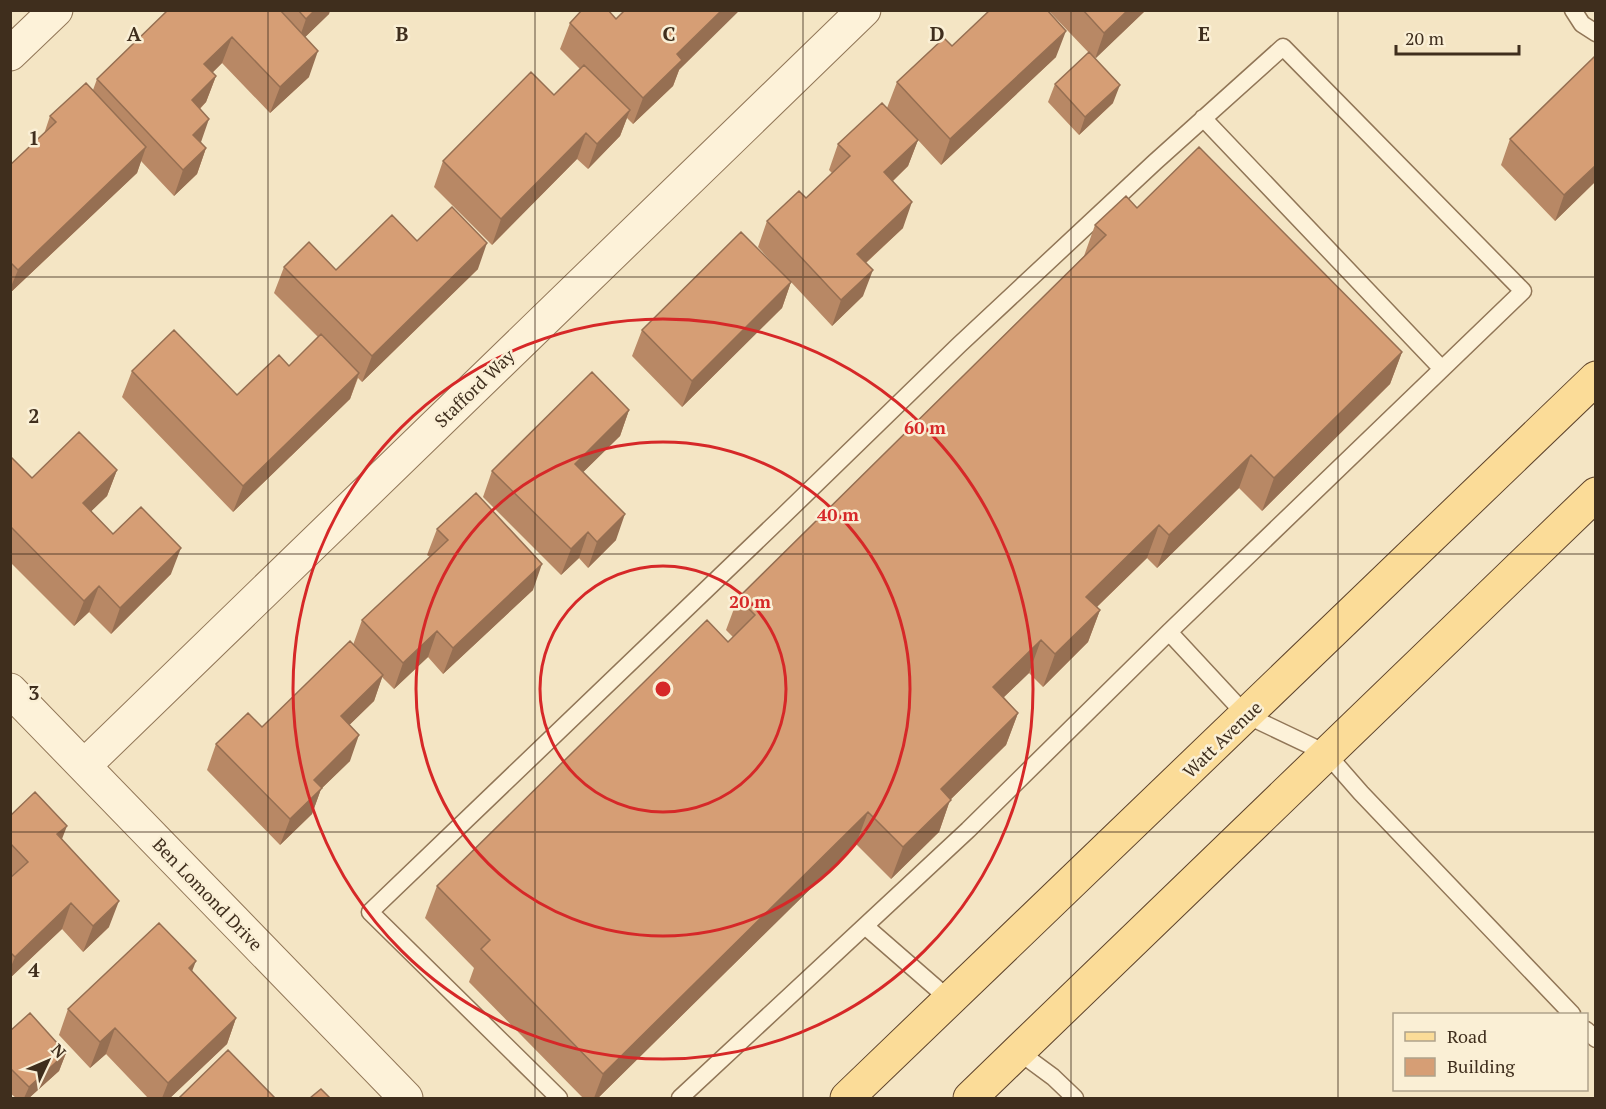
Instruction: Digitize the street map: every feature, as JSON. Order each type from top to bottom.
[{"type":"main road","name":"Watt Avenue","points":[[848,1098],[1596,378]]},
{"type":"main road","points":[[970,1098],[1596,494]]},
{"type":"street","points":[[10,54],[56,10]]},
{"type":"street","name":"Stafford Way","points":[[84,766],[864,10]]},
{"type":"street","name":"Ben Lomond Drive","points":[[10,690],[406,1098]]},
{"type":"lane","points":[[1573,10],[1582,24],[1596,33]]},
{"type":"lane","points":[[559,1098],[370,912],[775,525],[959,345],[1203,118],[1283,47],[1523,291],[1169,632],[968,830],[680,1098]]},
{"type":"lane","points":[[1203,118],[1442,369]]},
{"type":"lane","points":[[1169,632],[1246,715],[1326,753],[1361,793],[1571,1013]]},
{"type":"lane","points":[[865,926],[950,1000]]},
{"type":"lane","points":[[1018,1052],[1053,1077],[1074,1098]]},
{"type":"building","points":[[168,10],[280,10],[318,51],[280,87],[232,37],[204,64],[216,76],[192,100],[209,119],[193,135],[206,148],[183,170],[97,79]]},
{"type":"building","points":[[298,10],[315,10],[306,19]]},
{"type":"building","points":[[582,10],[608,10],[616,19],[625,10],[722,10],[677,54],[682,60],[643,98],[570,23]]},
{"type":"building","points":[[990,10],[1047,10],[1066,31],[950,139],[897,82],[944,38],[952,46]]},
{"type":"building","points":[[1083,10],[1128,10],[1104,33]]},
{"type":"building","points":[[1089,52],[1120,85],[1085,117],[1055,84]]},
{"type":"building","points":[[1594,57],[1596,59],[1596,165],[1564,195],[1510,139]]},
{"type":"building","points":[[584,65],[630,110],[597,144],[586,133],[501,219],[443,161],[531,72],[554,95]]},
{"type":"building","points":[[86,83],[146,147],[18,270],[10,262],[10,165],[56,122],[50,116]]},
{"type":"building","points":[[882,103],[918,140],[884,172],[912,202],[857,254],[873,270],[841,300],[767,221],[799,191],[806,198],[850,156],[838,144]]},
{"type":"building","points":[[1199,147],[1402,352],[1274,478],[1251,455],[1169,535],[1159,525],[1086,597],[1100,610],[1055,654],[1041,640],[993,687],[1018,713],[941,789],[951,800],[903,847],[868,812],[603,1074],[481,949],[490,940],[437,886],[707,620],[728,642],[755,615],[738,598],[1106,235],[1095,225],[1126,196],[1137,208]]},
{"type":"building","points":[[452,207],[487,243],[372,356],[284,267],[309,242],[336,270],[392,215],[417,241]]},
{"type":"building","points":[[741,232],[791,282],[692,381],[642,330]]},
{"type":"building","points":[[174,330],[237,395],[279,355],[289,366],[321,334],[359,373],[243,486],[132,371]]},
{"type":"building","points":[[592,372],[629,410],[575,464],[625,514],[597,542],[588,532],[571,549],[492,471]]},
{"type":"building","points":[[79,432],[117,470],[83,503],[113,534],[141,507],[181,548],[120,608],[99,586],[84,601],[10,526],[10,456],[32,478]]},
{"type":"building","points":[[476,493],[542,564],[453,648],[437,631],[403,663],[362,620],[448,540],[437,529]]},
{"type":"building","points":[[350,641],[383,675],[341,716],[359,735],[314,780],[322,788],[290,819],[216,744],[248,713],[262,727]]},
{"type":"building","points":[[35,792],[67,826],[57,834],[119,901],[93,926],[71,903],[15,957],[10,952],[10,878],[28,862],[10,843],[10,816]]},
{"type":"building","points":[[159,923],[196,961],[189,968],[236,1018],[168,1083],[115,1028],[100,1042],[68,1009]]},
{"type":"building","points":[[30,1013],[66,1053],[29,1087],[10,1068],[10,1031]]},
{"type":"building","points":[[228,1050],[275,1098],[179,1098]]},
{"type":"building","points":[[321,1089],[330,1098],[310,1098]]}]
